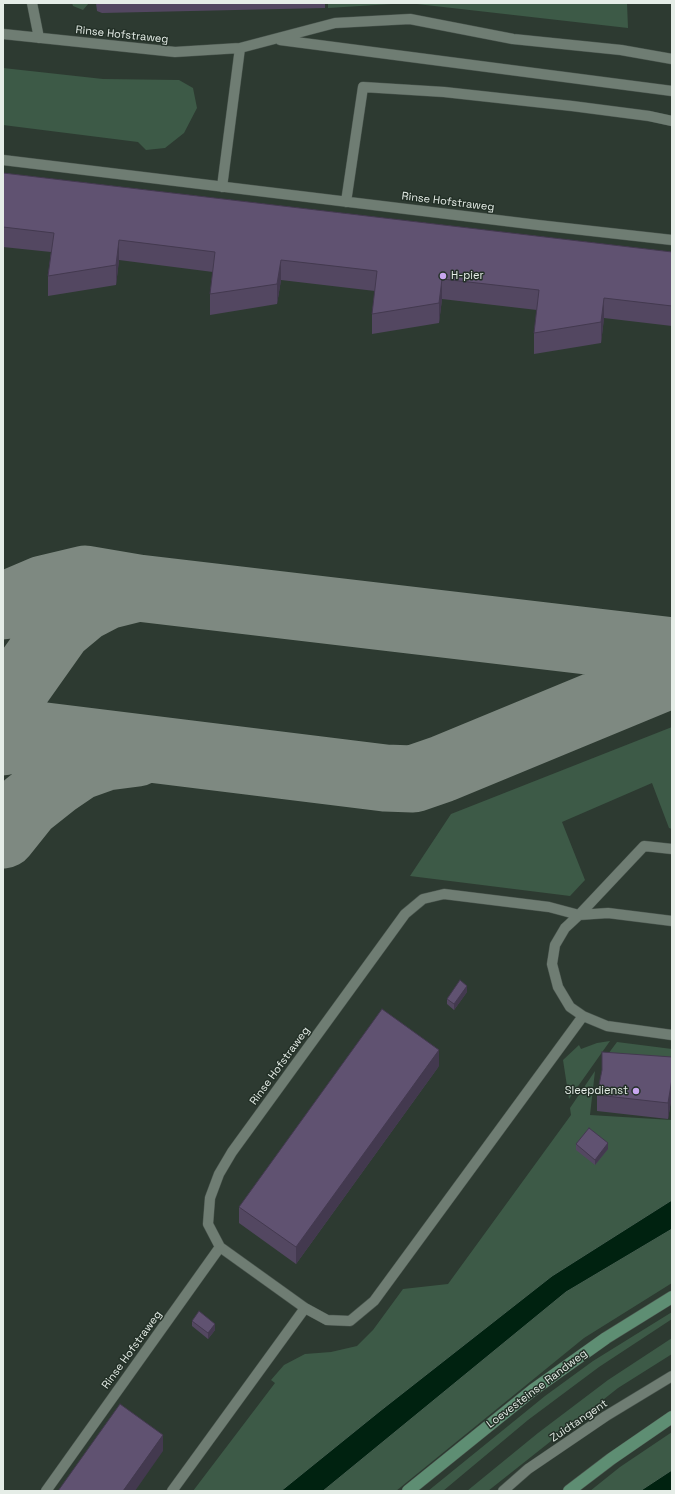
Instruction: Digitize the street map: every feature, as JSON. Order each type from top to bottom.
[{"type":"street","name":"Loevesteinse Randweg","points":[[408,1491],[533,1390],[606,1338],[672,1297]]},
{"type":"street","points":[[569,1491],[611,1458],[672,1417]]},
{"type":"lane","points":[[32,3],[39,38]]},
{"type":"lane","name":"Rinse Hofstraweg","points":[[3,34],[175,52],[240,48],[335,23],[410,19],[513,39],[621,50],[672,59]]},
{"type":"lane","name":"Rinse Hofstraweg","points":[[274,39],[672,91]]},
{"type":"lane","points":[[222,187],[240,48]]},
{"type":"lane","points":[[346,202],[363,87],[444,92],[549,103],[649,116],[672,121]]},
{"type":"lane","name":"Rinse Hofstraweg","points":[[3,160],[672,240]]},
{"type":"lane","points":[[672,849],[644,846],[565,928],[555,945],[552,964],[558,987],[570,1007],[583,1016],[607,1026],[672,1035]]},
{"type":"lane","name":"Rinse Hofstraweg","points":[[46,1491],[220,1247],[208,1224],[210,1198],[219,1174],[232,1152],[406,914],[424,899],[444,894],[549,907],[579,915],[608,914],[672,920]]},
{"type":"lane","points":[[220,1247],[305,1308],[327,1320],[350,1321],[374,1301],[583,1016]]},
{"type":"lane","points":[[172,1491],[305,1308]]},
{"type":"lane","name":"Zuidtangent","points":[[503,1491],[528,1470],[606,1416],[672,1376]]},
{"type":"shaded area","points":[[72,3],[89,3],[83,10],[73,6]]},
{"type":"shaded area","points":[[328,3],[408,3],[328,8]]},
{"type":"shaded area","points":[[408,3],[627,3],[628,28]]},
{"type":"shaded area","points":[[3,68],[103,79],[179,80],[193,88],[197,108],[184,133],[165,148],[146,150],[138,142],[3,125]]},
{"type":"shaded area","points":[[672,727],[672,829],[669,828],[652,783],[562,822],[585,880],[570,896],[410,876],[451,814]]},
{"type":"shaded area","points":[[610,1041],[569,1099],[563,1060],[579,1045],[581,1049],[597,1043]]},
{"type":"shaded area","points":[[617,1042],[672,1049],[672,1068],[608,1054]]},
{"type":"shaded area","points":[[595,1071],[590,1115],[672,1120],[672,1200],[552,1276],[281,1491],[193,1491],[275,1383],[271,1380],[284,1365],[305,1354],[331,1352],[357,1346],[373,1330],[403,1289],[448,1284],[571,1115],[570,1108]]},
{"type":"shaded area","points":[[672,1200],[672,1229],[566,1292],[323,1491],[281,1491],[552,1276]]},
{"type":"shaded area","points":[[672,1229],[672,1283],[584,1338],[396,1491],[323,1491],[566,1292]]},
{"type":"shaded area","points":[[672,1312],[672,1319],[599,1367],[528,1420],[443,1491],[428,1491],[545,1396],[593,1361]]},
{"type":"shaded area","points":[[672,1338],[672,1354],[618,1388],[488,1491],[467,1491],[538,1433],[608,1380]]},
{"type":"shaded area","points":[[672,1432],[672,1470],[640,1491],[590,1491],[620,1467]]},
{"type":"shaded area","points":[[672,1470],[672,1491],[640,1491]]},
{"type":"building","name":"H-pier","points":[[3,173],[672,252],[672,306],[604,298],[601,322],[534,333],[539,290],[442,279],[439,303],[372,314],[377,271],[281,260],[277,284],[210,294],[215,252],[119,240],[116,265],[48,276],[54,233],[3,227]]},
{"type":"building","points":[[460,980],[467,986],[454,1004],[447,999]]},
{"type":"building","points":[[382,1009],[439,1050],[296,1247],[239,1207]]},
{"type":"building","name":"Sleepdienst","points":[[602,1052],[672,1057],[672,1079],[668,1103],[597,1095],[602,1070]]},
{"type":"building","points":[[589,1128],[608,1143],[595,1160],[576,1144]]},
{"type":"building","points":[[199,1311],[215,1324],[208,1333],[192,1321]]},
{"type":"building","points":[[120,1404],[163,1435],[123,1491],[58,1491]]},
{"type":"taxiway","points":[[3,606],[43,589],[85,579],[138,588],[672,651]]},
{"type":"taxiway","points":[[3,707],[59,628],[83,608],[106,596],[134,589]]},
{"type":"taxiway","points":[[3,742],[37,735],[385,778],[413,779],[442,769],[672,674]]},
{"type":"taxiway","points":[[3,835],[27,805],[78,767],[106,757],[137,753]]},
{"type":"place","name":"H-pier","points":[[443,276]]},
{"type":"place","name":"Sleepdienst","points":[[636,1091]]}]
